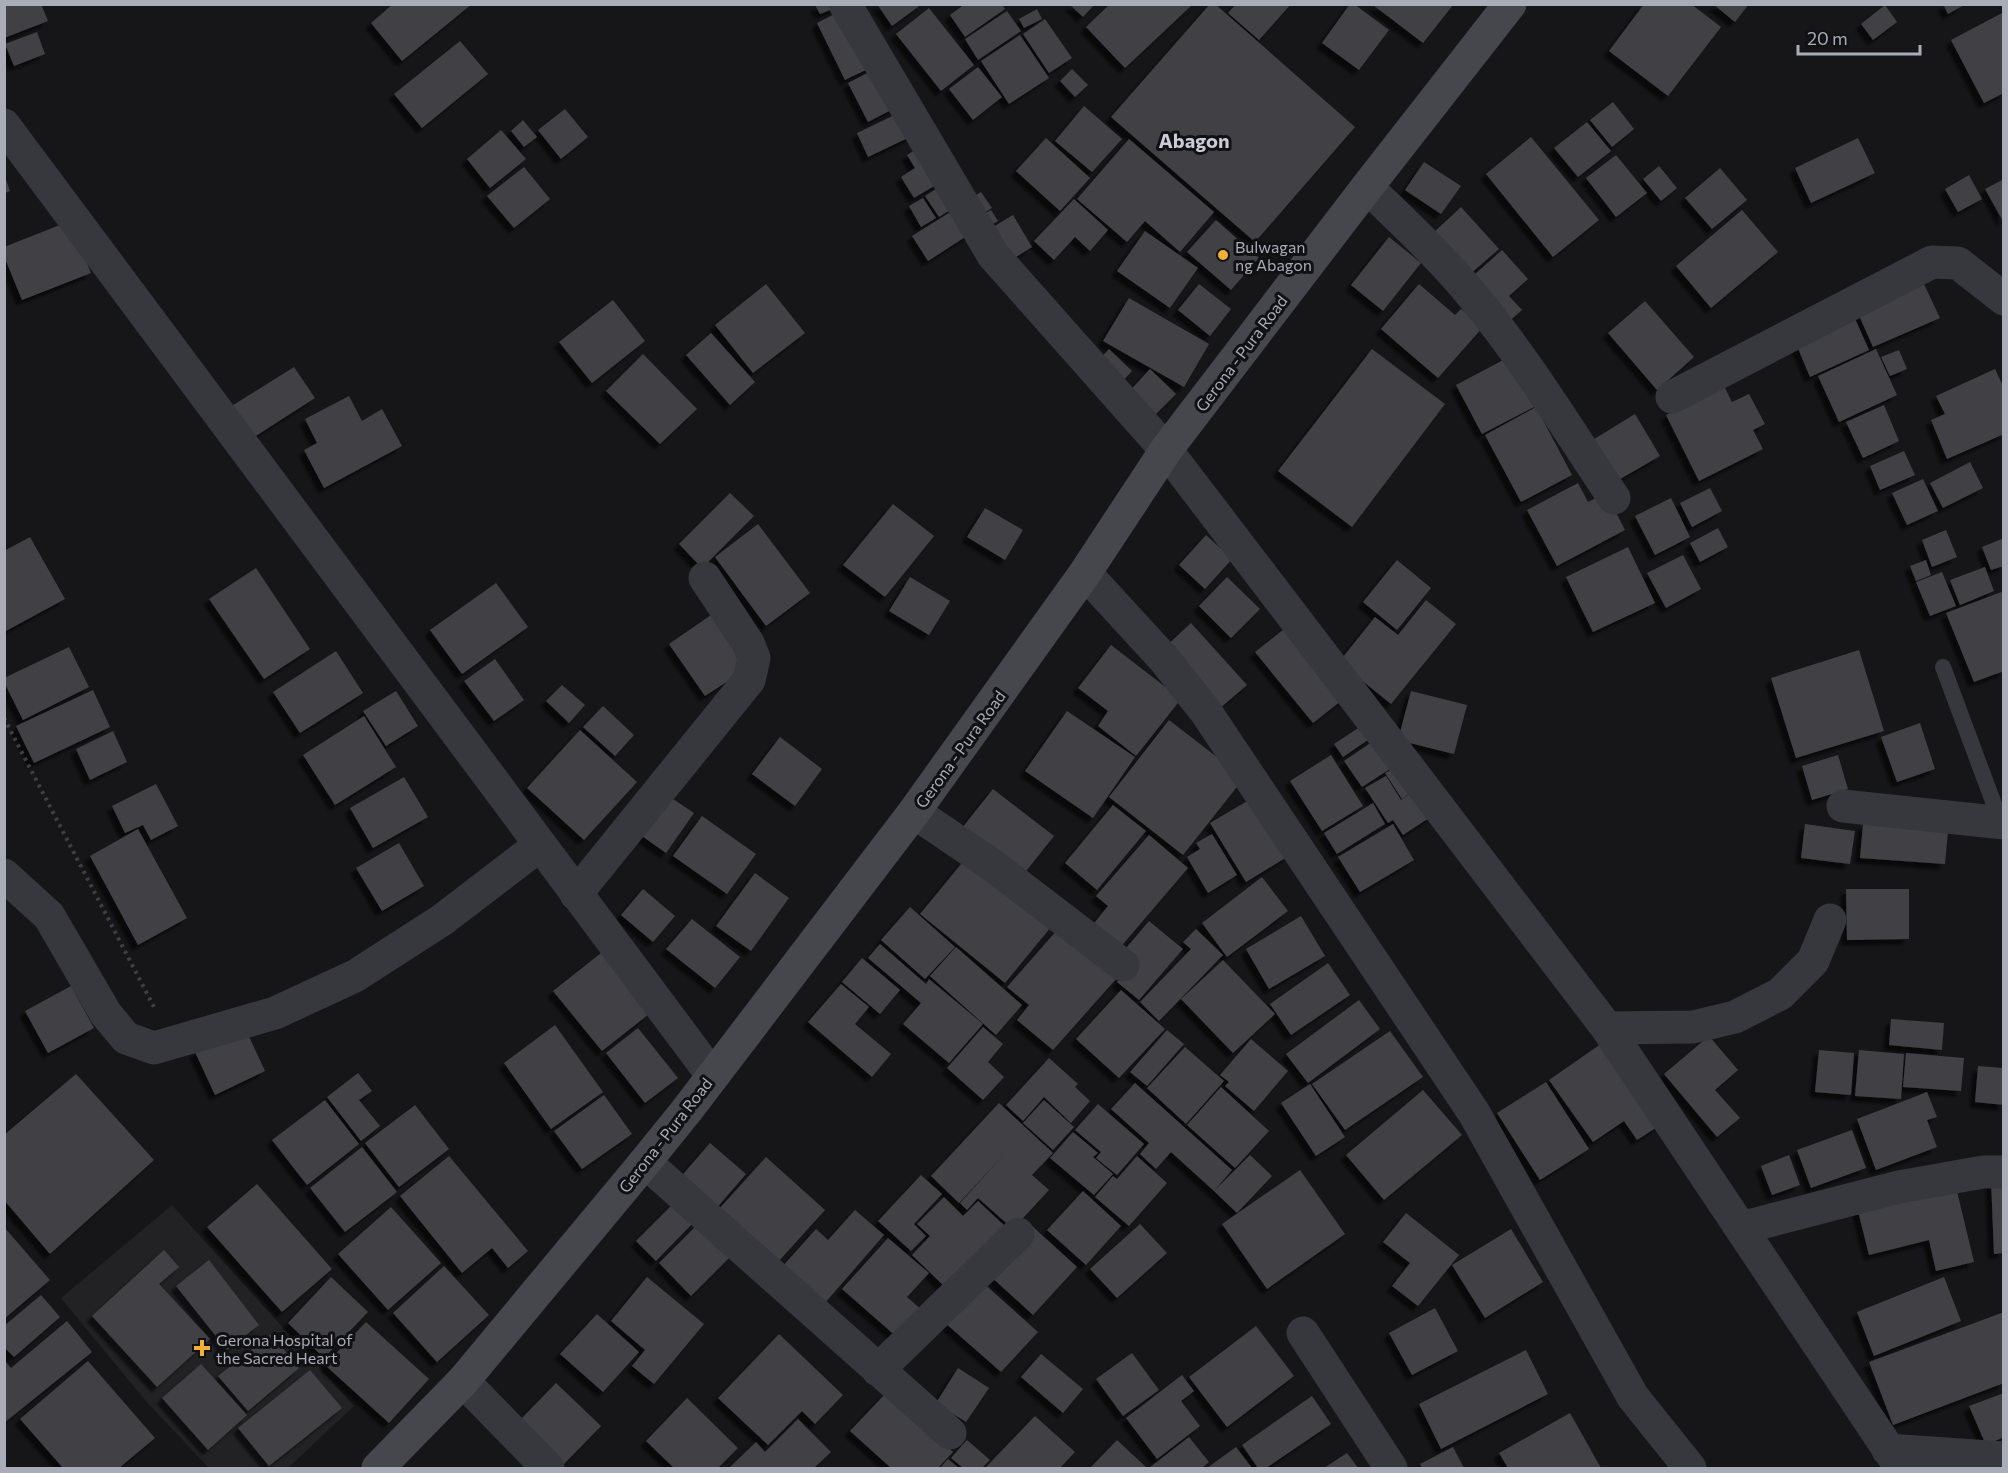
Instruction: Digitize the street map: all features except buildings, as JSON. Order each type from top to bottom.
[{"type":"main road","name":"Gerona - Pura Road","points":[[378,1468],[463,1381],[645,1162],[914,812],[1085,573],[1166,450],[1510,4]]},
{"type":"street","points":[[845,4],[993,255],[1166,450],[1607,1028],[1894,1459],[2004,1458]]},
{"type":"street","points":[[9,138],[712,1075]]},
{"type":"street","points":[[1367,187],[1433,250],[1473,296],[1500,330],[1614,498]]},
{"type":"street","points":[[1672,397],[1932,262],[1958,263],[2004,299]]},
{"type":"street","points":[[1085,573],[1164,659],[1206,712],[1474,1113],[1633,1396],[1690,1468]]},
{"type":"street","points":[[576,894],[748,680],[754,658],[748,643],[705,578]]},
{"type":"street","points":[[1843,806],[2002,823]]},
{"type":"street","points":[[914,812],[992,865],[1123,965]]},
{"type":"street","points":[[4,875],[49,916],[106,1014],[126,1038],[154,1048],[275,1013],[355,976],[442,920],[540,845]]},
{"type":"street","points":[[1607,1028],[1693,1028],[1735,1017],[1780,994],[1812,961],[1830,920]]},
{"type":"street","points":[[645,1162],[950,1433]]},
{"type":"street","points":[[1741,1228],[1899,1187],[1983,1172],[2004,1172]]},
{"type":"street","points":[[878,1370],[1018,1234]]},
{"type":"street","points":[[1303,1333],[1391,1468]]},
{"type":"street","points":[[463,1381],[548,1468]]},
{"type":"lane","points":[[1943,667],[2002,823]]},
{"type":"path","points":[[4,718],[172,1043]]},
{"type":"shaded area","name":"Gerona Hospital of the Sacred Heart","points":[[172,1205],[354,1406],[288,1468],[209,1468],[144,1399],[61,1298]]},
{"type":"place","name":"Bulwagan ng Abagon","points":[[1223,255]]},
{"type":"place","name":"Gerona Hospital of the Sacred Heart","points":[[202,1348]]},
{"type":"district","name":"Abagon","points":[[1194,140]]}]
